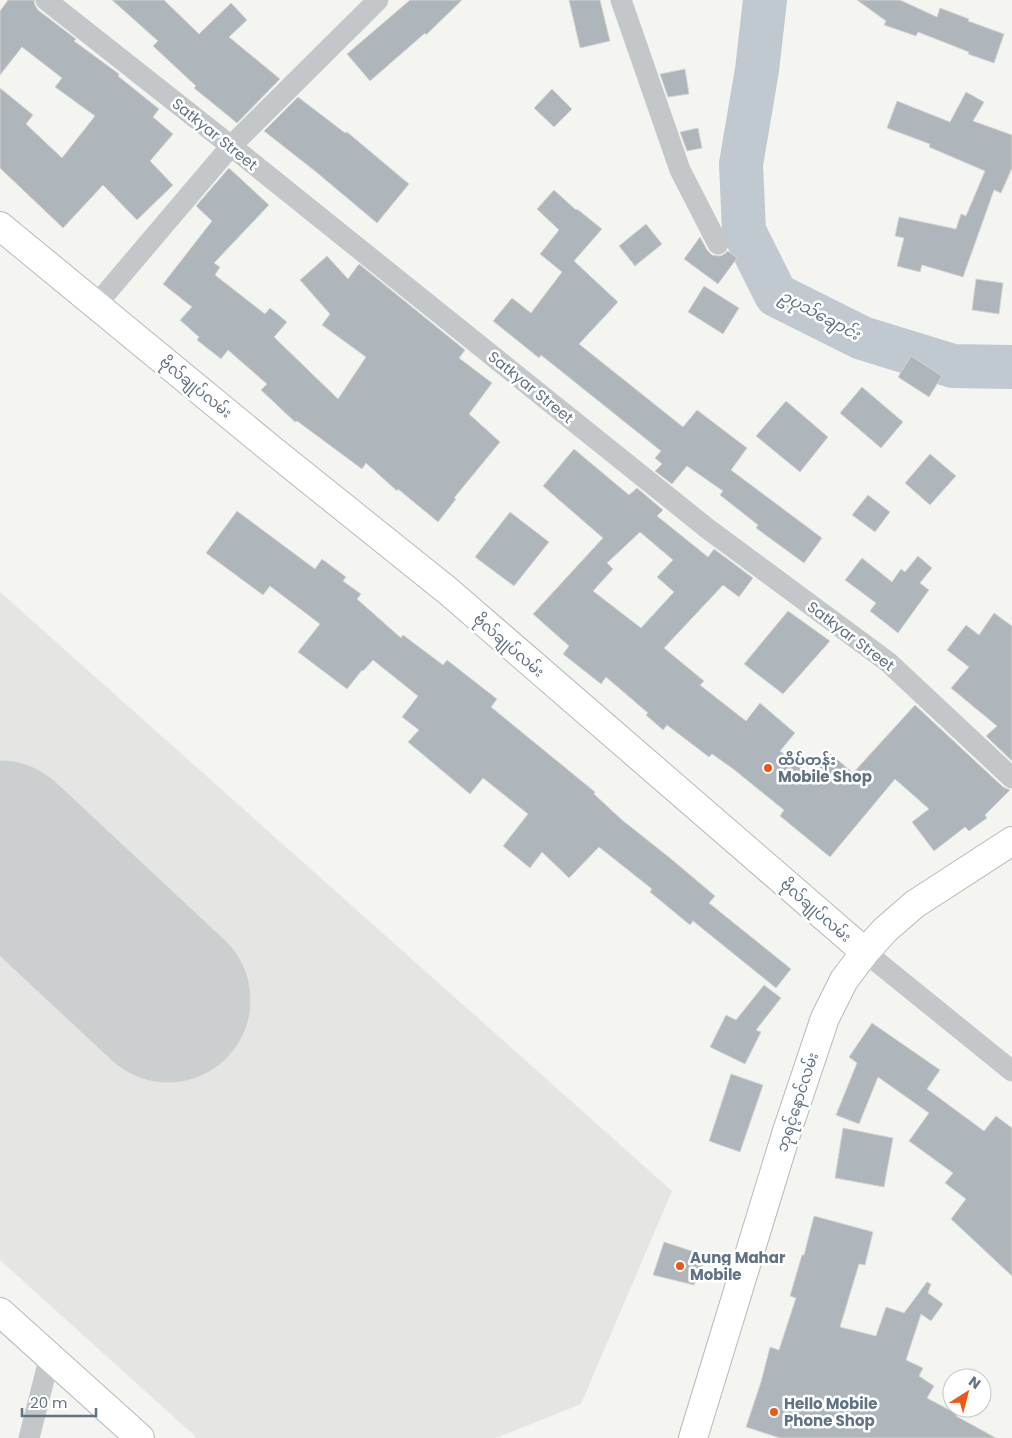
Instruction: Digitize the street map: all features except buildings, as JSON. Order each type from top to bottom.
[{"type":"main road","name":"ဗိုလ်ချုပ်လမ်း","points":[[0,226],[448,591],[865,952]]},
{"type":"main road","name":"ဘုရင့်နောင်လမ်း","points":[[693,1438],[787,1131],[825,1018],[844,980],[865,952],[885,930],[915,904],[1012,841]]},
{"type":"main road","points":[[0,1312],[140,1438]]},
{"type":"street","name":"Satkyar Street","points":[[46,0],[708,529],[888,662],[1012,778]]},
{"type":"street","points":[[96,305],[230,146],[378,0]]},
{"type":"street","points":[[621,0],[680,170],[718,244]]},
{"type":"street","name":"ဗိုလ်ချုပ်လမ်း","points":[[865,952],[1012,1071]]},
{"type":"street","points":[[29,1438],[50,1356]]},
{"type":"shaded area","points":[[0,592],[672,1191],[581,1404],[496,1438],[197,1438],[0,1260]]},
{"type":"waterway","name":"ဥပုသ်ချောင်း","points":[[765,0],[757,70],[741,164],[744,231],[776,295],[862,338],[953,366],[1012,367]]},
{"type":"runway","points":[[0,843],[168,1000]]},
{"type":"place","name":"ထိပ်တန်း Mobile Shop","points":[[768,768]]},
{"type":"place","name":"Aung Mahar Mobile","points":[[680,1266]]},
{"type":"place","name":"Hello Mobile Phone Shop","points":[[774,1412]]}]
